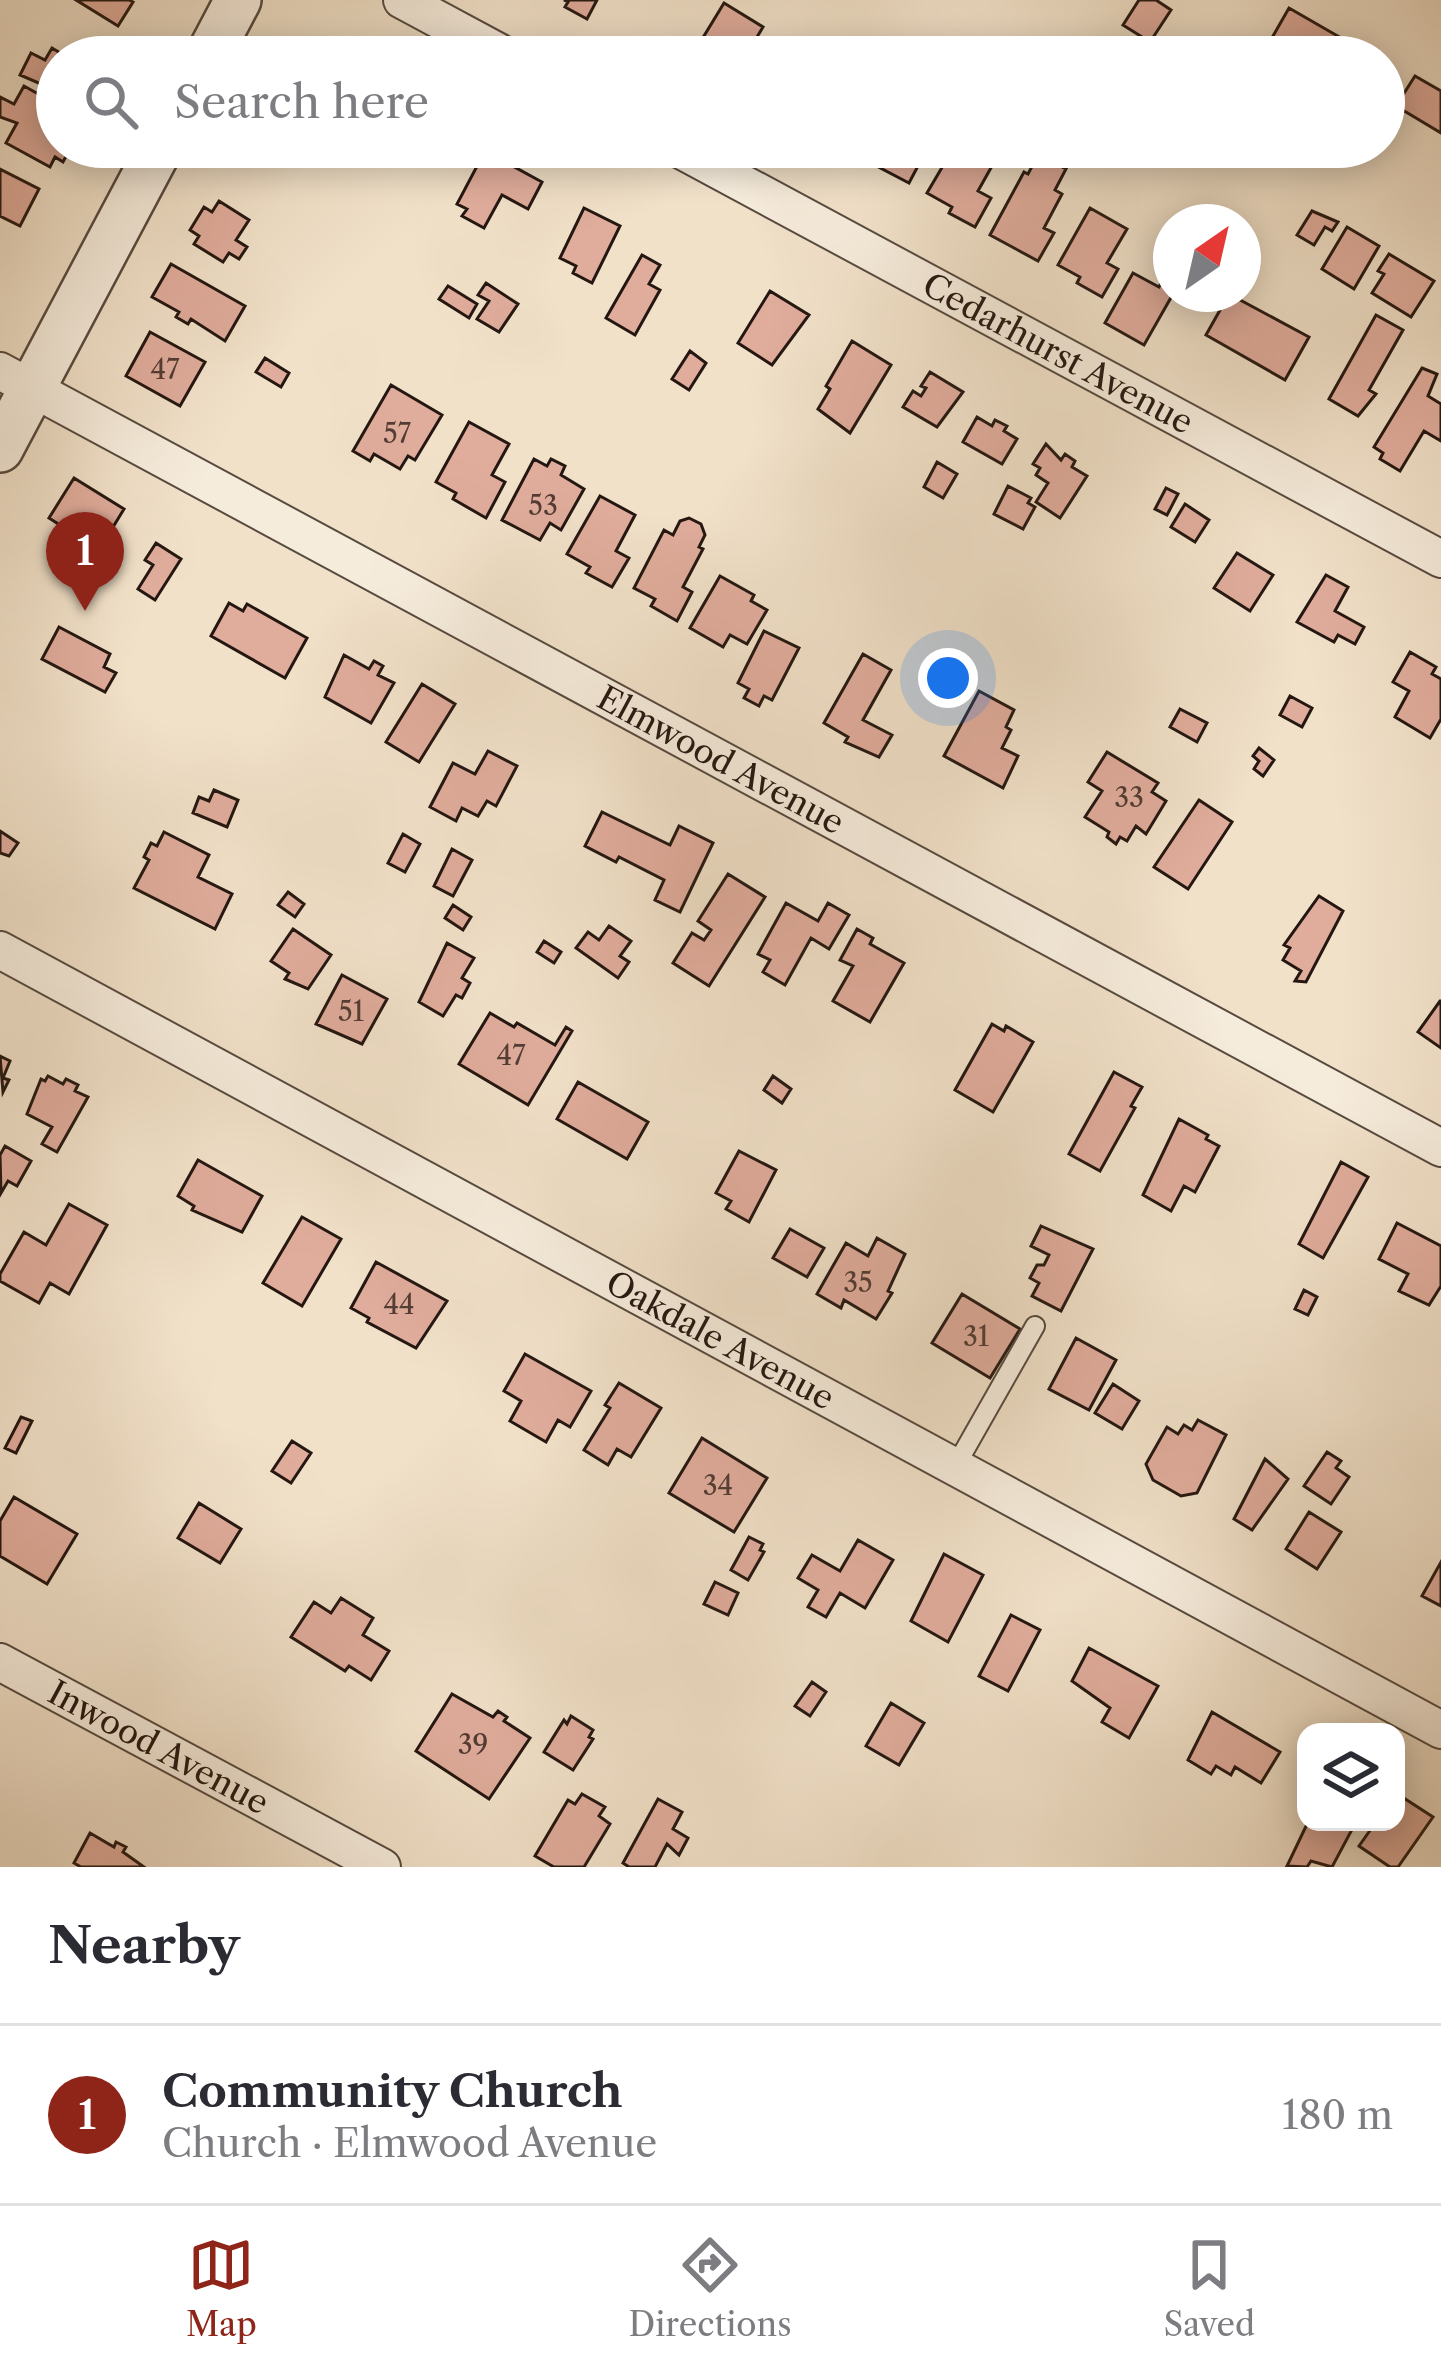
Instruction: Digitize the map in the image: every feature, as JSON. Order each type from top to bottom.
[{"type":"street","points":[[219,36],[238,0]]},
{"type":"street","points":[[402,0],[469,36]]},
{"type":"street","points":[[0,449],[16,380],[147,168]]},
{"type":"street","name":"Cedarhurst Avenue","points":[[714,168],[1441,559]]},
{"type":"street","name":"Elmwood Avenue","points":[[16,380],[1441,1148]]},
{"type":"street","name":"Oakdale Avenue","points":[[0,950],[1441,1730]]},
{"type":"street","name":"Inwood Avenue","points":[[0,1662],[382,1867]]},
{"type":"lane","points":[[955,1467],[1036,1326]]},
{"type":"building","points":[[76,0],[129,0],[133,2],[118,26]]},
{"type":"building","points":[[564,0],[597,0],[587,19],[565,7],[568,2]]},
{"type":"building","points":[[1139,0],[1156,0],[1171,10],[1154,36],[1140,36],[1123,25]]},
{"type":"building","points":[[724,3],[763,27],[758,36],[704,36]]},
{"type":"building","points":[[1289,8],[1338,36],[1273,36]]},
{"type":"building","points":[[31,53],[36,56],[36,82],[20,75]]},
{"type":"building","points":[[1415,76],[1441,91],[1441,133],[1405,111],[1405,92]]},
{"type":"building","points":[[24,86],[36,93],[36,159],[6,143],[17,123],[0,117],[0,97],[14,104]]},
{"type":"building","points":[[476,168],[516,168],[542,182],[528,209],[502,195],[484,228],[462,216],[467,209],[457,204]]},
{"type":"building","points":[[880,168],[917,168],[909,183]]},
{"type":"building","points":[[942,168],[991,168],[978,191],[991,198],[975,227],[949,213],[952,207],[927,193]]},
{"type":"building","points":[[1031,168],[1066,169],[1055,190],[1062,194],[1044,228],[1054,233],[1038,261],[990,235],[1024,172],[1028,174]]},
{"type":"building","points":[[0,169],[39,189],[20,226],[0,216]]},
{"type":"building","points":[[219,201],[249,220],[236,240],[247,247],[239,259],[229,253],[223,262],[194,244],[199,236],[190,230],[204,207],[212,212]]},
{"type":"building","points":[[584,208],[620,226],[592,283],[573,273],[576,266],[560,258]]},
{"type":"building","points":[[1090,208],[1127,229],[1107,263],[1118,269],[1102,297],[1058,265]]},
{"type":"building","points":[[1312,211],[1338,222],[1332,231],[1325,227],[1314,245],[1297,235]]},
{"type":"building","points":[[1347,227],[1379,246],[1354,289],[1322,269]]},
{"type":"building","points":[[1389,254],[1434,281],[1411,317],[1372,293]]},
{"type":"building","points":[[642,255],[660,265],[649,284],[660,290],[635,335],[606,318]]},
{"type":"building","points":[[171,264],[245,306],[225,341],[191,319],[188,324],[176,317],[179,312],[152,297]]},
{"type":"building","points":[[1133,273],[1153,284],[1153,312],[1163,312],[1144,345],[1105,323]]},
{"type":"building","points":[[486,283],[518,304],[499,332],[477,319],[489,301],[478,295]]},
{"type":"building","points":[[448,286],[477,304],[469,318],[439,299]]},
{"type":"building","points":[[770,291],[809,315],[772,365],[738,343]]},
{"type":"building","points":[[1261,311],[1309,337],[1285,380],[1206,335],[1219,312]]},
{"type":"building","points":[[1376,315],[1403,330],[1369,390],[1376,394],[1358,416],[1329,399]]},
{"type":"building","points":[[150,332],[205,362],[180,406],[126,376]]},
{"type":"building","points":[[852,341],[891,365],[850,433],[818,409]]},
{"type":"building","points":[[690,351],[706,363],[689,390],[672,379]]},
{"type":"building","points":[[265,358],[289,373],[281,387],[256,372]]},
{"type":"building","points":[[1422,368],[1437,374],[1428,396],[1441,404],[1441,441],[1424,431],[1400,471],[1380,459],[1383,453],[1374,447]]},
{"type":"building","points":[[930,372],[963,392],[937,427],[903,407],[913,391],[921,396]]},
{"type":"building","points":[[391,385],[442,415],[415,460],[408,456],[400,469],[374,454],[370,461],[353,451]]},
{"type":"building","points":[[977,417],[992,426],[995,420],[1007,426],[1004,431],[1017,439],[1002,464],[963,442]]},
{"type":"building","points":[[469,422],[509,444],[492,475],[505,482],[486,518],[453,499],[456,493],[436,482]]},
{"type":"building","points":[[1046,444],[1061,460],[1065,454],[1075,461],[1072,467],[1087,476],[1060,518],[1036,502],[1048,483],[1036,475],[1040,468],[1033,464]]},
{"type":"building","points":[[534,459],[547,466],[551,459],[565,466],[561,475],[584,489],[561,530],[550,523],[540,540],[502,520]]},
{"type":"building","points":[[937,462],[957,474],[943,498],[924,487]]},
{"type":"building","points":[[74,478],[124,509],[99,550],[49,518]]},
{"type":"building","points":[[1008,486],[1031,498],[1028,503],[1035,507],[1023,529],[994,514]]},
{"type":"building","points":[[1166,488],[1178,494],[1167,515],[1155,509]]},
{"type":"building","points":[[600,496],[635,515],[616,551],[629,558],[612,587],[586,573],[590,567],[567,554]]},
{"type":"building","points":[[1185,504],[1209,520],[1195,542],[1171,527]]},
{"type":"building","points":[[689,518],[701,524],[705,535],[699,547],[703,549],[683,587],[692,592],[677,621],[651,606],[655,599],[634,588],[664,530],[673,535],[680,521]]},
{"type":"building","points":[[156,543],[181,559],[155,600],[138,589],[153,565],[145,560]]},
{"type":"building","points":[[1237,553],[1273,575],[1250,611],[1214,588]]},
{"type":"building","points":[[1326,575],[1348,587],[1335,611],[1364,627],[1355,644],[1338,635],[1334,642],[1297,622]]},
{"type":"building","points":[[720,576],[754,595],[751,601],[767,610],[747,644],[730,635],[723,647],[690,628]]},
{"type":"building","points":[[229,603],[243,611],[247,604],[307,638],[285,678],[211,636]]},
{"type":"building","points":[[59,627],[110,654],[104,667],[116,673],[105,692],[42,659]]},
{"type":"building","points":[[764,631],[799,648],[772,700],[764,696],[759,706],[744,698],[749,689],[738,683]]},
{"type":"building","points":[[1410,652],[1436,667],[1432,674],[1441,679],[1441,719],[1430,738],[1395,717],[1409,691],[1393,682]]},
{"type":"building","points":[[863,654],[891,670],[863,720],[892,735],[879,757],[845,742],[848,737],[824,723]]},
{"type":"building","points":[[344,655],[369,669],[374,661],[383,666],[378,675],[394,683],[371,723],[325,697]]},
{"type":"building","points":[[422,684],[455,704],[419,762],[386,742]]},
{"type":"building","points":[[979,691],[1014,710],[1002,748],[1018,756],[1003,788],[944,756]]},
{"type":"building","points":[[1290,696],[1312,708],[1302,727],[1280,715]]},
{"type":"building","points":[[1180,709],[1207,723],[1197,742],[1170,727]]},
{"type":"building","points":[[1259,748],[1274,760],[1263,776],[1254,769],[1259,761],[1253,756]]},
{"type":"building","points":[[488,751],[517,766],[496,806],[487,801],[478,816],[462,808],[456,821],[430,807],[453,763],[475,774]]},
{"type":"building","points":[[1107,752],[1158,783],[1152,792],[1166,801],[1146,834],[1136,826],[1127,841],[1120,837],[1116,844],[1107,837],[1109,832],[1085,817],[1102,791],[1088,782]]},
{"type":"building","points":[[214,790],[238,800],[227,827],[193,813],[199,797],[209,801]]},
{"type":"building","points":[[1199,800],[1232,822],[1188,889],[1154,867]]},
{"type":"building","points":[[602,812],[670,845],[679,826],[713,843],[680,912],[655,900],[664,880],[585,846]]},
{"type":"building","points":[[0,831],[18,843],[9,856],[0,853]]},
{"type":"building","points":[[164,832],[209,855],[198,877],[232,894],[215,929],[134,888],[149,860],[144,857],[151,843],[157,846]]},
{"type":"building","points":[[403,834],[420,844],[405,872],[388,863]]},
{"type":"building","points":[[452,849],[472,860],[453,896],[434,886]]},
{"type":"building","points":[[728,874],[765,897],[709,986],[673,963],[692,933],[704,940],[711,930],[698,921]]},
{"type":"building","points":[[288,892],[304,904],[295,917],[278,905]]},
{"type":"building","points":[[1319,896],[1343,911],[1306,982],[1295,981],[1301,971],[1283,960],[1290,948],[1284,945]]},
{"type":"building","points":[[786,903],[818,921],[828,903],[849,915],[829,949],[811,938],[785,985],[763,972],[770,960],[758,954]]},
{"type":"building","points":[[453,905],[471,917],[463,930],[445,918]]},
{"type":"building","points":[[609,926],[631,941],[620,956],[629,962],[618,978],[576,948],[588,932],[599,940]]},
{"type":"building","points":[[293,929],[331,955],[308,989],[285,979],[289,973],[271,961]]},
{"type":"building","points":[[857,929],[873,938],[870,944],[904,963],[870,1022],[833,1001],[853,966],[840,960]]},
{"type":"building","points":[[544,941],[561,952],[554,963],[537,952]]},
{"type":"building","points":[[447,943],[474,958],[462,978],[470,983],[462,998],[456,995],[443,1016],[419,1002]]},
{"type":"building","points":[[342,975],[387,999],[362,1044],[316,1024]]},
{"type":"building","points":[[1441,1001],[1441,1048],[1418,1032]]},
{"type":"building","points":[[490,1013],[555,1045],[566,1027],[572,1031],[528,1105],[459,1064]]},
{"type":"building","points":[[992,1024],[1004,1031],[1006,1026],[1033,1042],[993,1112],[955,1090]]},
{"type":"building","points":[[0,1056],[10,1061],[3,1092]]},
{"type":"building","points":[[1114,1072],[1142,1087],[1100,1171],[1069,1154]]},
{"type":"building","points":[[48,1076],[78,1085],[75,1091],[88,1097],[57,1152],[42,1144],[52,1127],[27,1114],[41,1079]]},
{"type":"building","points":[[773,1076],[791,1089],[782,1103],[764,1090]]},
{"type":"building","points":[[578,1082],[648,1122],[627,1159],[557,1119]]},
{"type":"building","points":[[1179,1119],[1219,1146],[1195,1192],[1184,1186],[1171,1211],[1143,1195]]},
{"type":"building","points":[[5,1146],[31,1161],[17,1186],[8,1181],[1,1193],[0,1155]]},
{"type":"building","points":[[739,1151],[776,1170],[749,1222],[726,1209],[731,1201],[716,1193]]},
{"type":"building","points":[[198,1160],[262,1196],[242,1232],[192,1210],[194,1206],[178,1196]]},
{"type":"building","points":[[1341,1162],[1368,1177],[1323,1258],[1299,1244]]},
{"type":"building","points":[[69,1204],[107,1225],[69,1294],[50,1283],[39,1303],[0,1281],[0,1274],[24,1232],[46,1245]]},
{"type":"building","points":[[302,1217],[341,1239],[302,1306],[263,1283]]},
{"type":"building","points":[[1397,1223],[1441,1246],[1441,1286],[1429,1305],[1399,1291],[1408,1274],[1379,1259]]},
{"type":"building","points":[[1041,1226],[1093,1249],[1061,1311],[1032,1296],[1039,1283],[1030,1278],[1049,1255],[1031,1246]]},
{"type":"building","points":[[790,1229],[824,1248],[807,1277],[773,1258]]},
{"type":"building","points":[[877,1238],[905,1254],[888,1291],[892,1293],[876,1319],[844,1300],[841,1308],[817,1294],[846,1243],[868,1256]]},
{"type":"building","points":[[376,1262],[447,1301],[416,1348],[351,1308]]},
{"type":"building","points":[[1304,1290],[1317,1297],[1308,1315],[1295,1309]]},
{"type":"building","points":[[962,1294],[1020,1329],[990,1378],[932,1343]]},
{"type":"building","points":[[1076,1338],[1116,1360],[1089,1410],[1049,1389]]},
{"type":"building","points":[[525,1354],[591,1391],[570,1427],[558,1420],[546,1442],[510,1421],[521,1401],[504,1391]]},
{"type":"building","points":[[619,1383],[661,1408],[631,1457],[617,1449],[608,1465],[584,1450]]},
{"type":"building","points":[[1113,1384],[1139,1401],[1122,1429],[1095,1413]]},
{"type":"building","points":[[21,1417],[32,1421],[16,1453],[5,1448]]},
{"type":"building","points":[[1198,1420],[1226,1435],[1197,1493],[1181,1496],[1153,1480],[1146,1464],[1167,1427],[1178,1434],[1184,1425],[1192,1430]]},
{"type":"building","points":[[702,1438],[767,1478],[734,1532],[669,1493]]},
{"type":"building","points":[[292,1441],[311,1453],[291,1483],[272,1471]]},
{"type":"building","points":[[1327,1452],[1341,1461],[1336,1468],[1349,1477],[1331,1504],[1304,1486]]},
{"type":"building","points":[[1265,1459],[1288,1479],[1252,1530],[1234,1519]]},
{"type":"building","points":[[14,1497],[77,1534],[47,1584],[0,1556],[0,1521]]},
{"type":"building","points":[[199,1503],[241,1529],[220,1563],[178,1538]]},
{"type":"building","points":[[1309,1512],[1341,1532],[1317,1569],[1286,1549]]},
{"type":"building","points":[[749,1537],[763,1544],[760,1550],[764,1552],[748,1580],[731,1570]]},
{"type":"building","points":[[858,1540],[893,1560],[865,1608],[840,1593],[826,1617],[808,1607],[818,1590],[798,1578],[812,1555],[840,1571]]},
{"type":"building","points":[[944,1554],[983,1575],[948,1642],[911,1621]]},
{"type":"building","points":[[1441,1562],[1441,1606],[1422,1596]]},
{"type":"building","points":[[715,1582],[738,1593],[728,1615],[704,1604]]},
{"type":"building","points":[[341,1598],[373,1618],[363,1635],[389,1651],[371,1680],[349,1666],[345,1671],[291,1637],[314,1602],[331,1613]]},
{"type":"building","points":[[1011,1615],[1040,1630],[1008,1691],[979,1676]]},
{"type":"building","points":[[1089,1648],[1158,1686],[1129,1738],[1102,1722],[1110,1708],[1072,1681]]},
{"type":"building","points":[[812,1682],[826,1692],[810,1716],[795,1706]]},
{"type":"building","points":[[452,1694],[493,1717],[498,1711],[507,1717],[504,1721],[530,1738],[489,1799],[416,1751]]},
{"type":"building","points":[[891,1703],[924,1723],[899,1765],[866,1746]]},
{"type":"building","points":[[1212,1712],[1280,1752],[1261,1783],[1235,1767],[1231,1775],[1216,1766],[1211,1774],[1188,1760]]},
{"type":"building","points":[[571,1716],[593,1730],[589,1737],[593,1739],[573,1770],[544,1752]]},
{"type":"building","points":[[582,1794],[605,1807],[599,1816],[610,1824],[584,1867],[554,1867],[535,1856],[568,1800],[575,1804]]},
{"type":"building","points":[[658,1799],[682,1812],[673,1829],[688,1838],[679,1855],[667,1844],[655,1867],[629,1867],[623,1863]]},
{"type":"building","points":[[1405,1799],[1433,1817],[1398,1867],[1390,1867],[1359,1846],[1370,1831],[1405,1831]]},
{"type":"building","points":[[1304,1831],[1351,1831],[1332,1867],[1311,1861],[1307,1867],[1287,1866]]},
{"type":"building","points":[[90,1833],[114,1847],[116,1842],[126,1847],[123,1852],[144,1867],[74,1863]]},
{"type":"place","name":"Community Church","points":[[85,611]]}]
